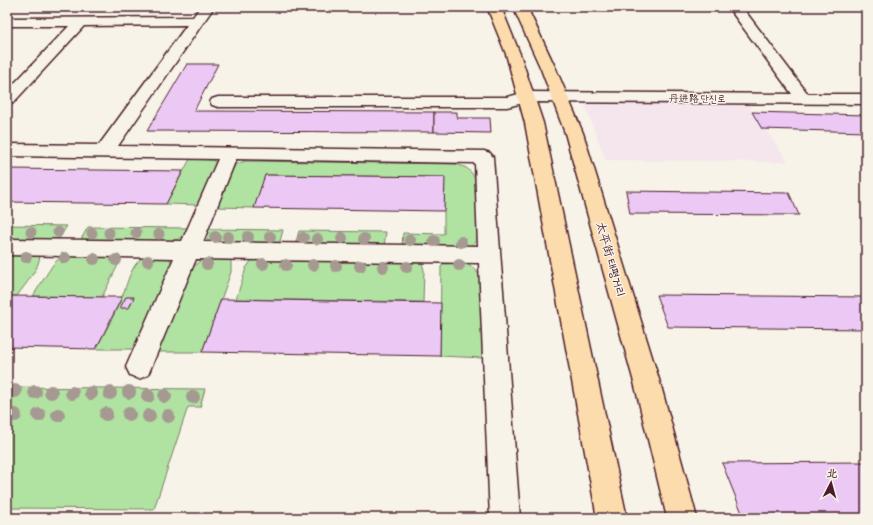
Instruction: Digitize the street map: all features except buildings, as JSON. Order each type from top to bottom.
[{"type":"main road","points":[[494,7],[513,54],[536,130],[612,518]]},
{"type":"main road","name":"太平街 태평거리","points":[[520,7],[541,50],[561,97],[574,133],[646,378],[682,518]]},
{"type":"street","points":[[104,152],[207,7]]},
{"type":"street","points":[[735,7],[804,99]]},
{"type":"street","points":[[7,22],[197,21]]},
{"type":"street","points":[[7,100],[80,22]]},
{"type":"street","name":"丹进路 단진로","points":[[218,102],[507,102],[527,97],[866,99]]},
{"type":"street","points":[[7,150],[484,157],[506,518]]},
{"type":"street","points":[[140,367],[230,153]]},
{"type":"street","points":[[7,247],[490,255]]},
{"type":"shaded area","points":[[589,100],[746,102],[788,162],[606,160],[584,103]]},
{"type":"green space","points":[[190,159],[213,160],[217,165],[200,205],[166,204]]},
{"type":"green space","points":[[245,161],[459,165],[470,171],[475,180],[479,236],[472,246],[465,247],[402,247],[403,233],[444,234],[444,177],[266,175],[254,208],[217,207],[235,165]]},
{"type":"green space","points":[[7,225],[67,226],[58,240],[7,239]]},
{"type":"green space","points":[[88,227],[190,228],[181,238],[168,242],[80,241]]},
{"type":"green space","points":[[208,229],[283,230],[279,245],[210,242],[205,238]]},
{"type":"green space","points":[[299,231],[386,232],[384,246],[295,245]]},
{"type":"green space","points":[[7,254],[40,254],[35,271],[17,296],[7,296]]},
{"type":"green space","points":[[62,255],[119,256],[120,261],[102,297],[33,296],[52,266]]},
{"type":"green space","points":[[144,256],[164,256],[172,263],[137,349],[96,349],[118,305],[132,270]]},
{"type":"green space","points":[[202,259],[231,260],[231,272],[202,352],[158,352],[190,270]]},
{"type":"green space","points":[[252,260],[422,263],[424,270],[423,302],[236,299],[246,268]]},
{"type":"green space","points":[[463,263],[474,268],[480,276],[484,358],[440,356],[441,267],[443,264]]},
{"type":"green space","points":[[7,387],[205,389],[200,407],[188,407],[154,509],[7,508]]}]
